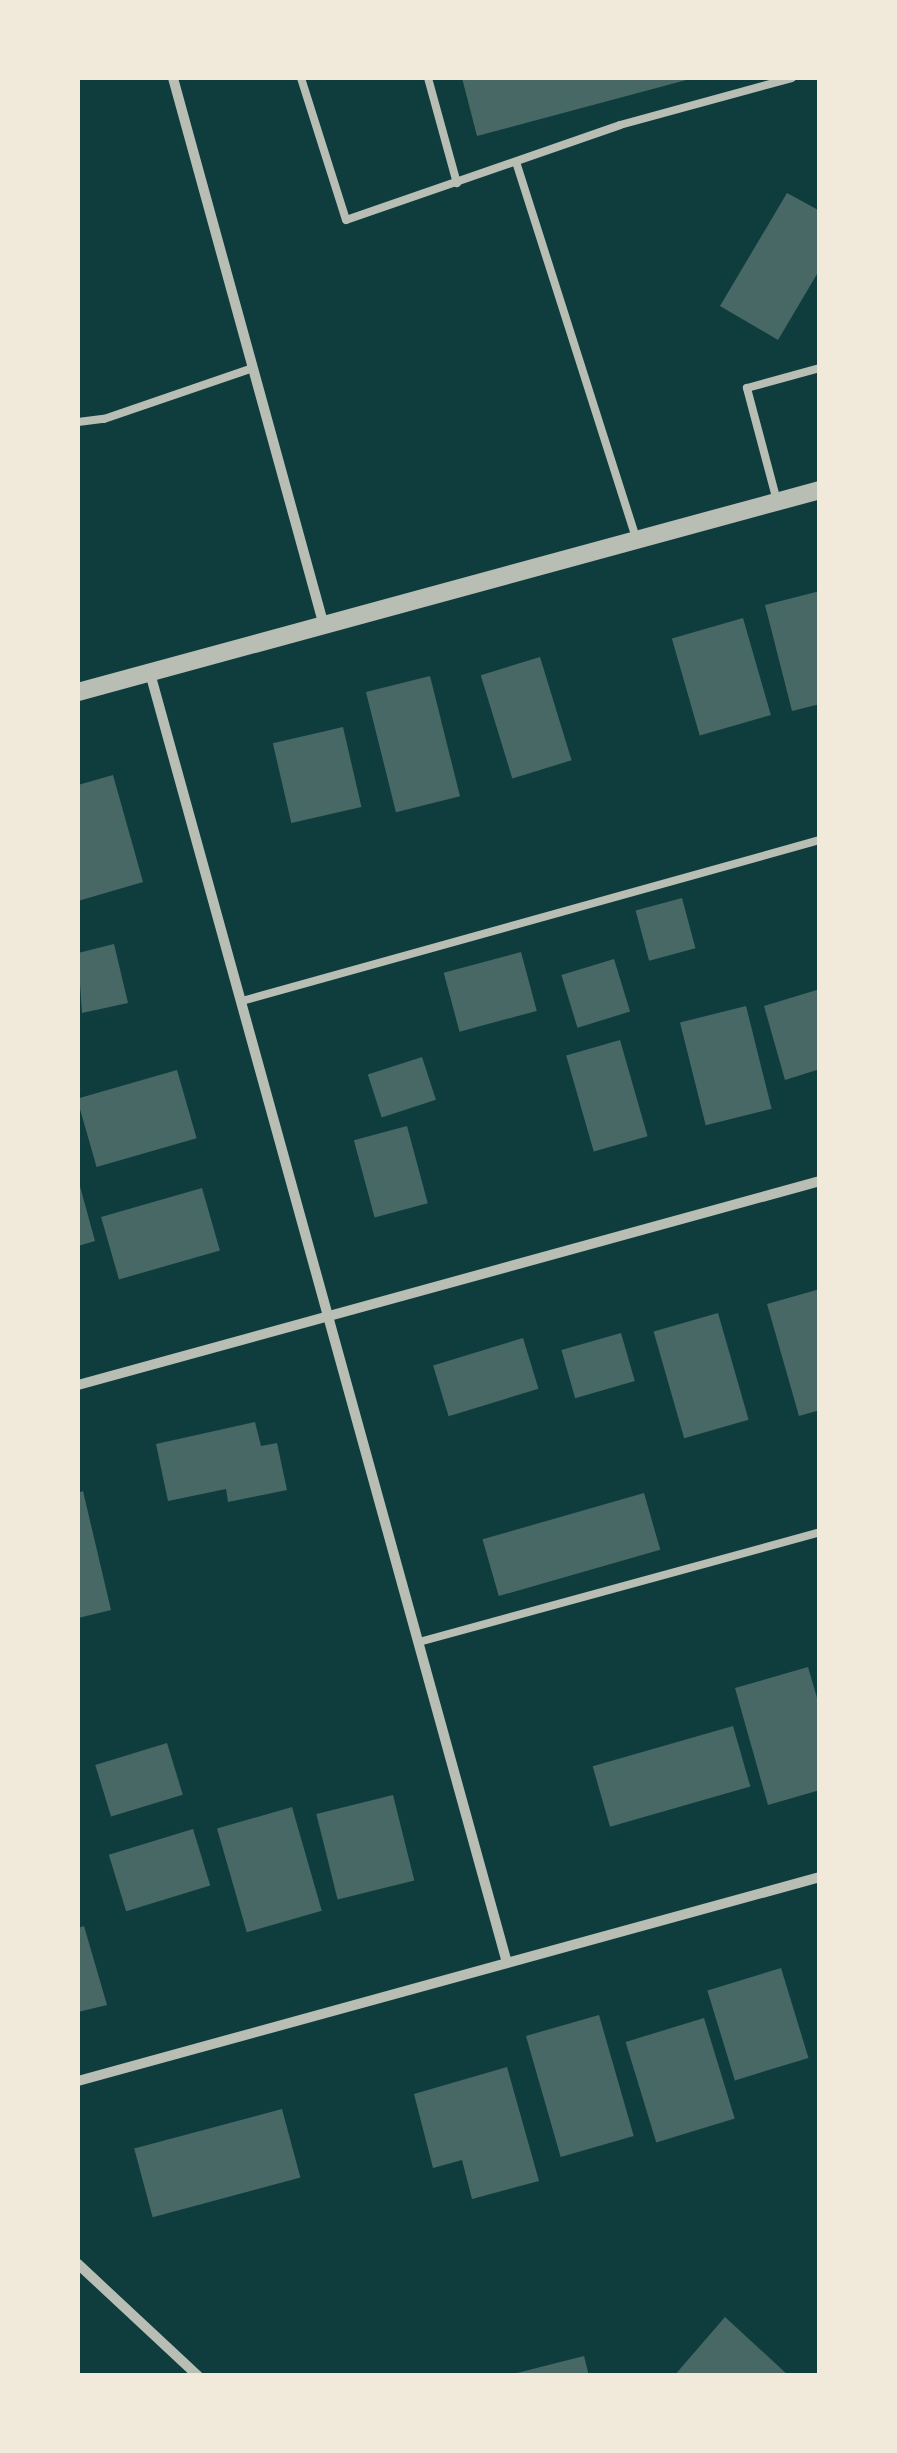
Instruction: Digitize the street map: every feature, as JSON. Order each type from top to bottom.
[{"type":"street","points":[[173,78],[324,626]]},
{"type":"street","points":[[78,692],[820,490]]},
{"type":"street","points":[[150,673],[507,1963]]},
{"type":"street","points":[[78,1385],[820,1181]]},
{"type":"street","points":[[78,2081],[820,1877]]},
{"type":"street","points":[[78,2264],[198,2376]]},
{"type":"lane","points":[[301,78],[346,220],[517,165],[620,125],[792,78]]},
{"type":"lane","points":[[428,78],[456,182]]},
{"type":"lane","points":[[517,165],[636,538]]},
{"type":"lane","points":[[78,422],[104,419],[253,368]]},
{"type":"lane","points":[[777,501],[747,388],[820,368]]},
{"type":"lane","points":[[242,1001],[820,840]]},
{"type":"lane","points":[[419,1642],[820,1532]]},
{"type":"building","points":[[462,78],[690,78],[690,79],[477,136]]},
{"type":"building","points":[[787,193],[820,211],[820,269],[778,340],[720,306]]},
{"type":"building","points":[[820,591],[820,704],[792,711],[765,605]]},
{"type":"building","points":[[743,618],[771,715],[700,735],[672,638]]},
{"type":"building","points":[[540,657],[572,760],[512,778],[481,675]]},
{"type":"building","points":[[430,676],[460,796],[396,812],[366,692]]},
{"type":"building","points":[[343,727],[361,807],[291,823],[273,743]]},
{"type":"building","points":[[113,775],[143,882],[78,901],[78,785]]},
{"type":"building","points":[[682,898],[695,948],[649,961],[636,910]]},
{"type":"building","points":[[114,944],[128,1003],[82,1013],[78,953]]},
{"type":"building","points":[[521,952],[537,1011],[460,1032],[444,973]]},
{"type":"building","points":[[614,959],[630,1012],[577,1028],[561,975]]},
{"type":"building","points":[[820,989],[820,1069],[785,1080],[764,1006]]},
{"type":"building","points":[[746,1006],[772,1109],[706,1125],[680,1022]]},
{"type":"building","points":[[620,1040],[648,1136],[594,1152],[566,1055]]},
{"type":"building","points":[[422,1057],[436,1100],[382,1117],[368,1075]]},
{"type":"building","points":[[177,1070],[197,1138],[97,1167],[78,1098]]},
{"type":"building","points":[[407,1126],[428,1203],[375,1218],[354,1140]]},
{"type":"building","points":[[78,1179],[95,1241],[78,1246]]},
{"type":"building","points":[[202,1188],[220,1250],[119,1279],[101,1217]]},
{"type":"building","points":[[820,1289],[820,1410],[799,1416],[767,1304]]},
{"type":"building","points":[[718,1313],[749,1420],[684,1438],[654,1331]]},
{"type":"building","points":[[621,1333],[635,1381],[575,1398],[561,1350]]},
{"type":"building","points":[[523,1338],[538,1389],[449,1416],[433,1365]]},
{"type":"building","points":[[255,1422],[261,1446],[277,1443],[287,1490],[228,1502],[226,1489],[168,1501],[156,1444]]},
{"type":"building","points":[[83,1491],[111,1610],[78,1618],[78,1493]]},
{"type":"building","points":[[644,1493],[660,1550],[499,1596],[483,1539]]},
{"type":"building","points":[[808,1667],[820,1708],[820,1790],[768,1805],[735,1688]]},
{"type":"building","points":[[733,1726],[750,1787],[610,1827],[593,1766]]},
{"type":"building","points":[[167,1743],[183,1795],[111,1817],[95,1765]]},
{"type":"building","points":[[393,1795],[414,1880],[338,1899],[316,1814]]},
{"type":"building","points":[[292,1807],[322,1911],[247,1932],[217,1828]]},
{"type":"building","points":[[193,1829],[210,1885],[126,1911],[109,1855]]},
{"type":"building","points":[[84,1926],[107,2005],[78,2012],[78,1928]]},
{"type":"building","points":[[781,1968],[808,2058],[735,2080],[707,1991]]},
{"type":"building","points":[[599,2015],[634,2136],[561,2157],[526,2036]]},
{"type":"building","points":[[704,2018],[735,2118],[656,2142],[626,2042]]},
{"type":"building","points":[[507,2067],[539,2181],[472,2199],[462,2160],[433,2168],[414,2094]]},
{"type":"building","points":[[282,2109],[300,2178],[153,2217],[134,2149]]},
{"type":"building","points":[[725,2317],[789,2376],[674,2376]]},
{"type":"building","points":[[584,2356],[589,2376],[513,2376],[513,2374]]}]
